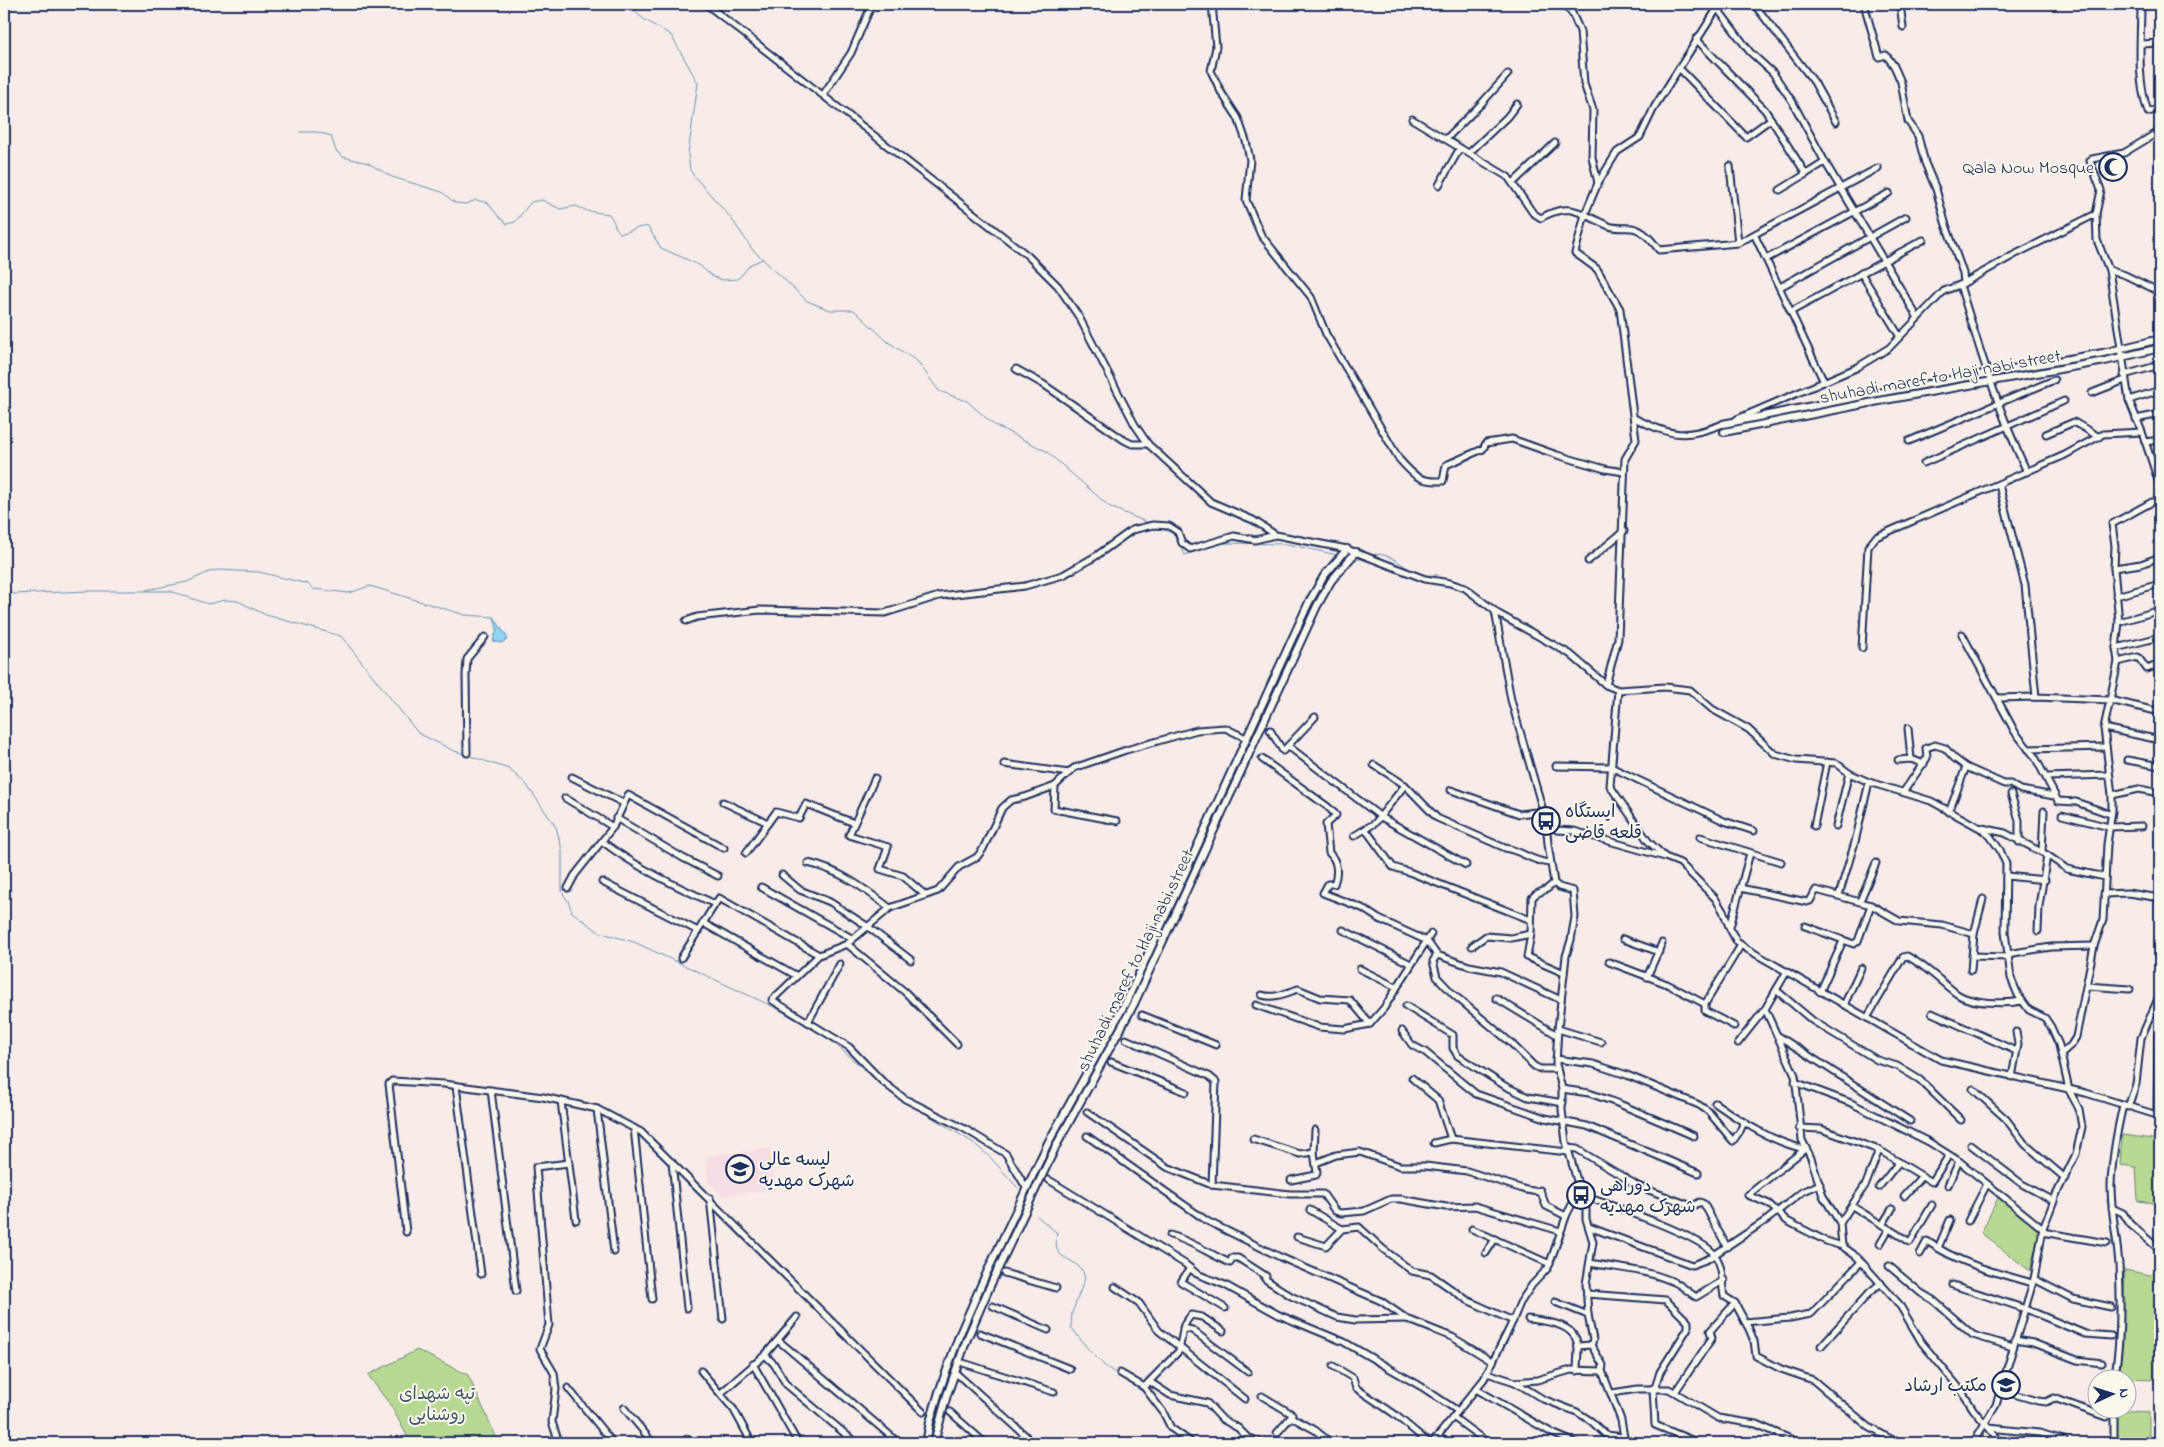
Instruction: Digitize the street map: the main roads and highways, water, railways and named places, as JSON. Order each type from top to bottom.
[{"type":"main road","points":[[1723,424],[2121,349],[2160,339]]},
{"type":"main road","name":"shuhadi maref to Haji nabi street","points":[[1724,432],[2122,358],[2160,348]]},
{"type":"main road","points":[[926,1443],[939,1392],[959,1336],[1048,1143],[1127,1000],[1309,602],[1324,576],[1347,549]]},
{"type":"main road","name":"shuhadi maref to Haji nabi street","points":[[934,1443],[947,1395],[967,1339],[1056,1146],[1134,1004],[1317,606],[1331,581],[1356,552]]},
{"type":"water","points":[[494,617],[507,637],[507,640],[501,643],[493,641],[497,629]]},
{"type":"waterway","points":[[626,4],[645,20],[671,35],[698,83],[688,154],[690,170],[731,218],[752,249],[807,301],[830,310],[854,310],[888,342],[917,361],[939,391],[967,401],[994,425],[1046,451],[1110,507],[1151,524]]},
{"type":"waterway","points":[[300,132],[317,132],[331,136],[336,151],[343,157],[368,163],[392,177],[442,192],[455,203],[466,204],[476,200],[488,203],[507,224],[515,222],[531,202],[542,200],[560,209],[576,206],[587,211],[609,214],[620,233],[648,227],[661,248],[699,265],[713,277],[723,280],[738,279],[751,264],[763,259]]},
{"type":"waterway","points":[[1161,528],[1176,535],[1185,555],[1222,543],[1287,544],[1337,555]]},
{"type":"waterway","points":[[1371,555],[1378,554],[1390,557],[1418,574],[1438,575]]},
{"type":"waterway","points":[[1356,560],[1363,558]]},
{"type":"waterway","points":[[146,590],[187,582],[218,570],[259,572],[308,584],[313,589],[349,593],[370,586],[465,615],[494,617]]},
{"type":"waterway","points":[[4,588],[13,594],[89,591],[170,591],[208,604],[225,600],[238,601],[266,615],[341,636],[418,733],[452,750],[509,769],[526,784],[556,827],[562,850],[562,892],[572,912],[599,932],[634,942],[776,1008],[828,1038],[898,1097]]},
{"type":"waterway","points":[[910,1104],[972,1142],[989,1156],[1018,1188]]},
{"type":"waterway","points":[[2109,1172],[2112,1147]]},
{"type":"waterway","points":[[2109,1184],[2107,1200],[2111,1220]]},
{"type":"waterway","points":[[1037,1216],[1057,1233],[1058,1252],[1080,1268],[1085,1276],[1072,1313],[1071,1327],[1088,1349],[1105,1366],[1146,1394]]},
{"type":"waterway","points":[[2114,1243],[2117,1287],[2117,1334]]},
{"type":"waterway","points":[[1181,1438],[1187,1443]]},
{"type":"place","name":"Qala Now Mosque","points":[[2113,167]]},
{"type":"place","name":"ایستگاه قلعه قاضی","points":[[1546,821]]},
{"type":"place","name":"لیسه عالی شهرک مهدیه","points":[[740,1169]]},
{"type":"place","name":"دوراهی شهرک مهدیه","points":[[1581,1195]]},
{"type":"place","name":"مکتب ارشاد","points":[[2006,1385]]},
{"type":"park label","name":"تپه شهدای روشنایی","points":[[437,1404]]}]
